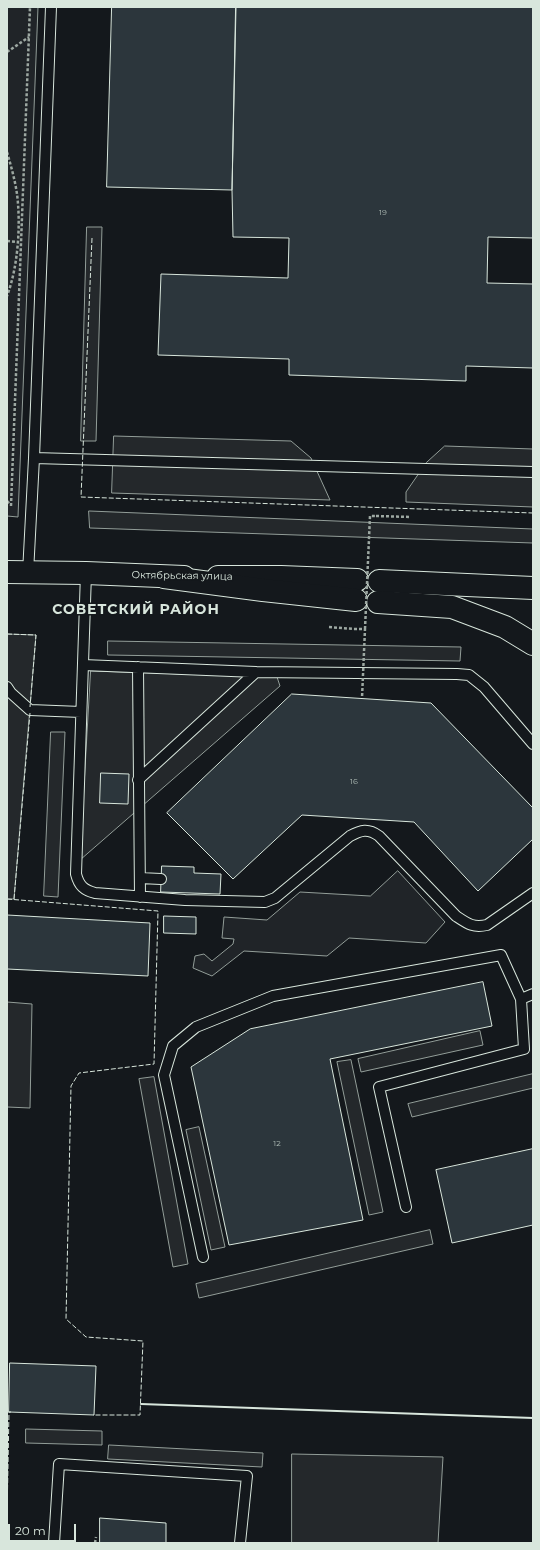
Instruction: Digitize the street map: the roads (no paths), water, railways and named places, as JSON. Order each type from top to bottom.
[{"type":"main road","name":"Октябрьская улица","points":[[18,572],[86,573],[164,577],[263,590],[356,590]]},
{"type":"main road","points":[[533,588],[379,591],[452,607],[505,627],[533,644]]},
{"type":"lane","points":[[18,572],[34,458],[51,7]]},
{"type":"lane","points":[[34,458],[533,472]]},
{"type":"lane","points":[[86,573],[76,874],[78,882],[85,890],[95,893],[140,897],[265,902],[276,898],[350,836],[360,830],[372,832],[379,836],[456,916],[467,924],[478,927],[487,925],[533,893]]},
{"type":"lane","points":[[83,665],[256,672],[469,675],[484,687],[533,744]]},
{"type":"lane","points":[[138,667],[140,897]]},
{"type":"lane","points":[[138,780],[256,672]]},
{"type":"lane","points":[[7,687],[10,692],[30,710],[81,712]]},
{"type":"lane","points":[[140,878],[161,879]]},
{"type":"lane","points":[[203,1256],[164,1075],[173,1046],[196,1028],[273,996],[501,955],[521,999],[529,1050],[379,1087],[406,1207]]},
{"type":"lane","points":[[521,999],[533,994]]},
{"type":"lane","points":[[54,1543],[59,1464],[247,1476],[240,1543]]},
{"type":"district","name":"СОВЕТСКИЙ РАЙОН","points":[[136,610]]}]
